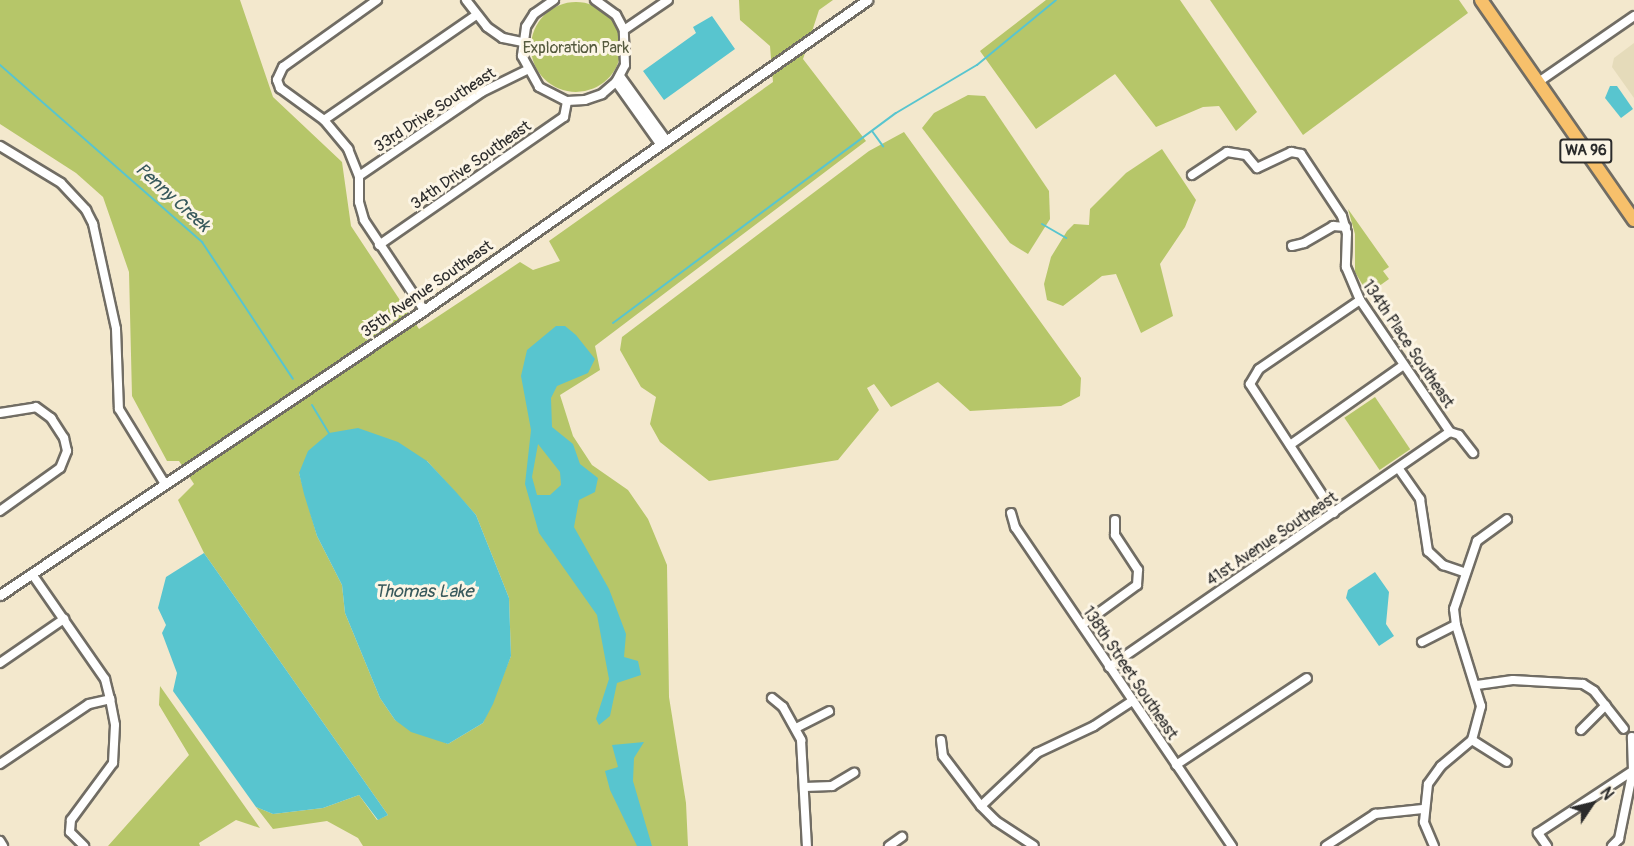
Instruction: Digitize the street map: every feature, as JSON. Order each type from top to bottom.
[{"type":"main road","name":"WA 96","points":[[1481,0],[1634,220]]},
{"type":"street","points":[[377,0],[283,67],[277,80],[280,88],[324,120],[348,149],[359,176],[359,202],[364,220],[424,310]]},
{"type":"street","points":[[466,0],[476,15],[503,38],[522,42]]},
{"type":"street","points":[[554,0],[534,14],[522,42],[527,70],[547,93],[567,101],[585,100],[602,94],[618,79],[628,53],[624,30],[616,15],[595,0]]},
{"type":"street","points":[[624,30],[668,0]]},
{"type":"street","name":"35th Avenue Southeast","points":[[0,595],[424,310],[867,0]]},
{"type":"street","points":[[324,120],[476,15]]},
{"type":"street","points":[[1538,83],[1634,16]]},
{"type":"street","name":"33rd Drive Southeast","points":[[359,176],[482,92],[527,70]]},
{"type":"street","points":[[618,79],[663,142]]},
{"type":"street","name":"34th Drive Southeast","points":[[379,245],[564,117],[567,101]]},
{"type":"street","points":[[0,146],[61,183],[90,217],[99,239],[116,329],[119,409],[165,484]]},
{"type":"street","name":"134th Place Southeast","points":[[1192,175],[1227,152],[1246,155],[1257,168],[1291,152],[1301,154],[1338,206],[1346,227],[1346,267],[1360,300],[1450,432],[1459,435],[1473,453]]},
{"type":"street","points":[[1292,246],[1304,243],[1333,226],[1346,227]]},
{"type":"street","points":[[1334,513],[1250,384],[1259,369],[1360,300]]},
{"type":"street","points":[[1290,445],[1404,365]]},
{"type":"street","points":[[0,413],[36,407],[51,418],[64,438],[67,451],[60,468],[0,511]]},
{"type":"street","name":"41st Avenue Southeast","points":[[1109,667],[1450,432]]},
{"type":"street","points":[[1399,469],[1420,499],[1428,551],[1443,565],[1466,573]]},
{"type":"street","name":"138th Street Southeast","points":[[1011,513],[1015,527],[1232,846]]},
{"type":"street","points":[[1434,846],[1426,830],[1423,809],[1433,775],[1472,740],[1481,706],[1477,685],[1456,625],[1454,609],[1482,534],[1507,519]]},
{"type":"street","points":[[1082,624],[1137,585],[1138,570],[1115,535],[1115,520]]},
{"type":"street","points":[[32,574],[105,679],[115,725],[113,763],[71,820],[70,832],[84,846]]},
{"type":"street","points":[[0,663],[64,620]]},
{"type":"street","points":[[1422,642],[1456,625]]},
{"type":"street","points":[[1176,765],[1306,678]]},
{"type":"street","points":[[1477,685],[1513,680],[1583,684],[1606,705],[1624,729]]},
{"type":"street","points":[[0,764],[89,704],[110,699]]},
{"type":"street","points":[[772,699],[783,707],[796,728],[805,759],[807,846]]},
{"type":"street","points":[[981,806],[1037,753],[1094,726],[1132,701]]},
{"type":"street","points":[[1581,730],[1606,705]]},
{"type":"street","points":[[796,728],[829,711]]},
{"type":"street","points":[[1612,846],[1619,839],[1633,770],[1632,737]]},
{"type":"street","points":[[941,740],[942,756],[981,806],[996,821],[1034,846]]},
{"type":"street","points":[[1472,740],[1507,762]]},
{"type":"street","points":[[1547,846],[1538,833],[1633,770]]},
{"type":"street","points":[[805,787],[832,786],[854,773]]},
{"type":"street","points":[[1326,846],[1336,843],[1375,814],[1423,809]]},
{"type":"street","points":[[888,846],[902,837]]},
{"type":"street","points":[[0,841],[3,846]]},
{"type":"shaded area","points":[[1634,43],[1634,98],[1612,67],[1614,58]]},
{"type":"green space","points":[[0,0],[240,0],[273,97],[342,162],[351,226],[419,329],[520,262],[533,270],[560,261],[549,241],[773,82],[770,46],[740,20],[739,0],[833,0],[819,10],[803,59],[866,141],[595,346],[600,370],[560,395],[573,436],[592,465],[628,490],[648,519],[667,565],[669,697],[686,803],[688,846],[363,846],[358,838],[327,821],[273,829],[256,807],[273,814],[323,808],[359,795],[377,820],[388,815],[204,553],[178,500],[194,484],[179,461],[167,461],[132,396],[129,272],[103,197],[76,173],[0,124]],"holes":[[[427,461],[476,515],[509,598],[511,656],[483,723],[448,744],[395,720],[380,698],[345,613],[342,585],[317,536],[299,473]]]},
{"type":"green space","points":[[1046,0],[1180,0],[1257,112],[1236,131],[1219,106],[1203,107],[1156,127],[1115,74],[1036,129],[980,51]]},
{"type":"green space","points":[[1210,0],[1459,0],[1468,13],[1303,135]]},
{"type":"green space","name":"Exploration Park","points":[[576,2],[593,5],[608,15],[618,30],[621,47],[618,64],[608,79],[593,89],[576,92],[559,89],[544,79],[534,64],[531,47],[534,30],[544,15],[559,5]]},
{"type":"green space","points":[[968,95],[985,96],[1049,191],[1050,219],[1028,254],[1010,243],[922,128],[934,113]]},
{"type":"green space","points":[[904,132],[1081,378],[1080,396],[1061,406],[970,411],[938,382],[891,407],[874,384],[867,388],[879,410],[838,460],[709,481],[660,442],[650,424],[656,397],[641,387],[620,350],[622,337],[869,151]]},
{"type":"green space","points":[[1162,149],[1196,200],[1185,227],[1160,264],[1173,316],[1141,333],[1116,274],[1102,276],[1063,306],[1047,300],[1044,284],[1051,257],[1067,231],[1074,224],[1089,225],[1090,209],[1126,173]]},
{"type":"green space","points":[[1348,209],[1389,267],[1383,271],[1389,279],[1368,294],[1355,272],[1355,234]]},
{"type":"green space","points":[[1375,397],[1410,449],[1380,470],[1344,418]]},
{"type":"green space","points":[[160,686],[260,828],[236,820],[199,843],[200,846],[108,846],[189,755],[159,705]]},
{"type":"water","points":[[712,16],[735,49],[664,100],[643,71],[696,33],[693,27]]},
{"type":"water","points":[[1610,86],[1617,86],[1633,109],[1621,118],[1605,98]]},
{"type":"water","points":[[556,326],[565,326],[576,335],[595,359],[588,373],[557,386],[551,398],[552,427],[573,444],[580,464],[598,478],[595,492],[579,500],[574,527],[609,589],[626,634],[624,657],[638,661],[641,675],[617,683],[610,716],[599,725],[596,719],[609,679],[597,615],[539,533],[525,484],[531,430],[521,376],[527,350]],"holes":[[[538,444],[560,472],[561,485],[550,495],[537,495],[532,477]]]},
{"type":"water","name":"Thomas Lake","points":[[358,428],[398,442],[427,461],[456,492],[476,515],[509,598],[511,656],[493,704],[483,723],[448,744],[411,732],[395,720],[380,698],[345,613],[342,585],[317,536],[304,494],[299,473],[308,451],[329,433]]},
{"type":"water","points":[[204,553],[388,815],[378,820],[359,795],[323,808],[273,814],[256,807],[173,691],[177,673],[162,633],[166,625],[158,608],[166,577]]},
{"type":"water","points":[[1375,572],[1389,592],[1386,624],[1394,636],[1379,646],[1346,598],[1348,590]]},
{"type":"water","points":[[644,742],[634,758],[633,781],[652,846],[637,846],[610,790],[605,771],[618,767],[612,745]]},
{"type":"waterway","points":[[613,323],[896,113],[977,65],[1056,0]]},
{"type":"waterway","name":"Penny Creek","points":[[0,65],[202,242],[293,379]]},
{"type":"waterway","points":[[872,131],[883,146]]},
{"type":"waterway","points":[[1042,224],[1066,238]]},
{"type":"waterway","name":"Penny Creek","points":[[312,405],[329,433]]}]
